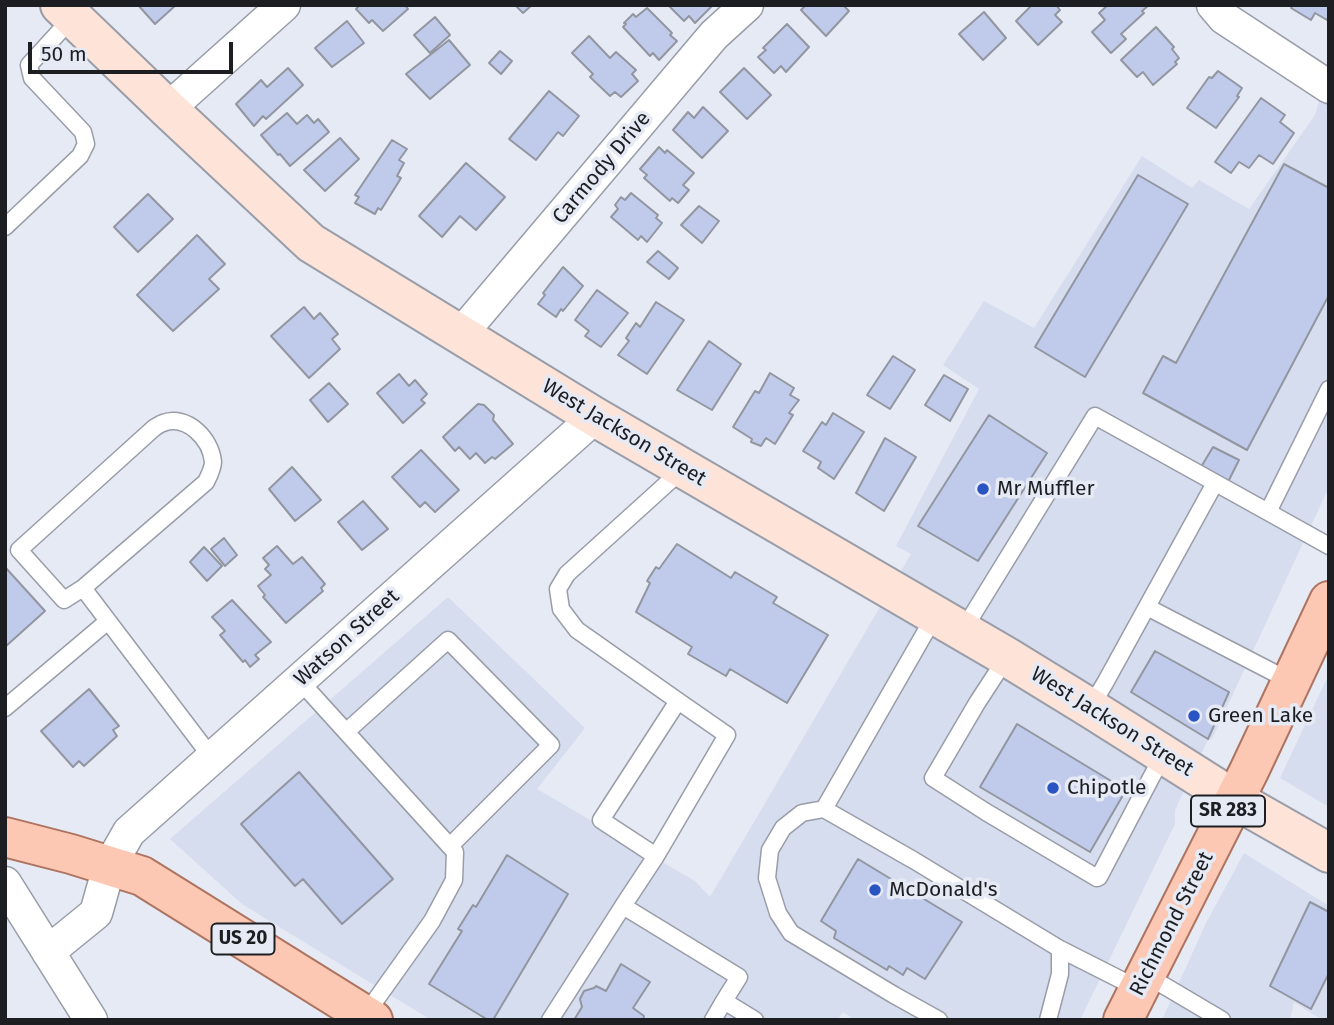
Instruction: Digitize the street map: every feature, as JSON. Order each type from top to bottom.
[{"type":"main road","name":"Richmond Street","points":[[1136,995],[1249,771],[1329,601]]},
{"type":"main road","name":"US 20","points":[[5,837],[142,876],[369,1017]]},
{"type":"street","points":[[168,109],[284,5]]},
{"type":"street","name":"Carmody Drive","points":[[461,334],[714,35],[747,5]]},
{"type":"street","points":[[1213,5],[1224,18],[1329,87]]},
{"type":"street","name":"West Jackson Street","points":[[66,12],[311,243],[595,417],[1007,657],[1234,799],[1329,853]]},
{"type":"street","name":"Watson Street","points":[[48,951],[96,913],[109,867],[129,832],[595,417]]},
{"type":"street","points":[[5,883],[91,1020]]},
{"type":"lane","points":[[5,227],[80,156],[86,144],[83,132],[32,78],[29,65],[66,12]]},
{"type":"lane","points":[[1268,512],[1329,389]]},
{"type":"lane","points":[[824,809],[948,624],[1095,416],[1329,546]]},
{"type":"lane","points":[[164,422],[181,422],[194,428],[209,446],[214,464],[206,482],[83,588],[64,600],[19,550],[154,428],[164,422]]},
{"type":"lane","points":[[550,1020],[656,856],[727,735],[577,631],[561,609],[558,589],[567,573],[684,468]]},
{"type":"lane","points":[[1090,708],[1214,483]]},
{"type":"lane","points":[[83,588],[212,758]]},
{"type":"lane","points":[[1147,607],[1290,681]]},
{"type":"lane","points":[[5,708],[108,621]]},
{"type":"lane","points":[[347,732],[448,640],[551,745],[450,846]]},
{"type":"lane","points":[[1007,657],[933,778],[986,812],[1097,878],[1100,877],[1163,754]]},
{"type":"lane","points":[[299,680],[455,852],[454,880],[432,921],[369,1017]]},
{"type":"lane","points":[[656,856],[601,820],[678,701]]},
{"type":"lane","points":[[939,1020],[791,933],[778,913],[767,878],[770,850],[783,828],[802,813],[824,809],[1136,995],[1222,1020]]},
{"type":"lane","points":[[623,906],[739,977],[713,1020]]},
{"type":"lane","points":[[1048,1020],[1060,974],[1060,949]]},
{"type":"lane","points":[[724,1001],[755,1020]]},
{"type":"shaded area","points":[[1329,67],[1329,487],[1213,737],[1207,742],[1175,810],[1175,824],[1080,1020],[855,1020],[843,1012],[837,1020],[431,1020],[242,904],[170,839],[448,597],[585,728],[537,789],[695,881],[710,897],[911,554],[896,546],[979,389],[943,365],[984,301],[1034,328],[1142,156],[1192,188],[1199,180],[1249,209],[1315,115]]},
{"type":"shaded area","points":[[1329,674],[1329,807],[1280,778]]},
{"type":"shaded area","points":[[1244,853],[1329,906],[1329,1020],[1322,1020],[1294,1002],[1290,1020],[1162,1020],[1206,923]]},
{"type":"building","points":[[138,5],[176,5],[155,24]]},
{"type":"building","points":[[360,5],[405,5],[408,9],[383,31],[372,20],[369,23],[356,9]]},
{"type":"building","points":[[515,5],[532,5],[523,13]]},
{"type":"building","points":[[668,5],[713,5],[695,23],[689,16],[684,21]]},
{"type":"building","points":[[806,5],[843,5],[849,11],[826,36],[801,10]]},
{"type":"building","points":[[1032,5],[1056,5],[1060,10],[1055,15],[1062,22],[1038,45],[1016,21]]},
{"type":"building","points":[[1108,5],[1149,5],[1121,34],[1126,39],[1111,53],[1092,32],[1105,20],[1099,13]]},
{"type":"building","points":[[1293,5],[1329,5],[1329,16],[1327,20],[1315,13],[1311,20],[1291,8]]},
{"type":"building","points":[[647,8],[677,41],[659,60],[653,53],[650,56],[623,27],[633,14],[636,17]]},
{"type":"building","points":[[984,12],[1006,38],[983,60],[959,34]]},
{"type":"building","points":[[435,17],[450,35],[430,53],[414,35]]},
{"type":"building","points":[[347,21],[364,43],[332,67],[315,48]]},
{"type":"building","points":[[787,24],[809,47],[786,72],[781,66],[774,73],[758,57],[766,50],[763,48]]},
{"type":"building","points":[[1156,27],[1174,47],[1172,49],[1179,58],[1175,62],[1177,64],[1153,85],[1143,72],[1137,77],[1121,60]]},
{"type":"building","points":[[589,36],[610,58],[616,52],[636,70],[632,74],[638,81],[621,97],[615,92],[610,96],[590,77],[593,74],[572,53]]},
{"type":"building","points":[[449,40],[470,65],[430,99],[406,74]]},
{"type":"building","points":[[500,51],[512,61],[501,74],[489,63]]},
{"type":"building","points":[[288,68],[303,85],[266,119],[263,116],[254,126],[236,104],[261,80],[267,87]]},
{"type":"building","points":[[744,68],[771,95],[747,119],[720,92]]},
{"type":"building","points":[[1218,71],[1242,88],[1237,96],[1239,97],[1216,128],[1187,108],[1209,77],[1212,78]]},
{"type":"building","points":[[549,91],[579,116],[563,136],[558,132],[536,160],[509,139]]},
{"type":"building","points":[[1261,98],[1285,115],[1280,122],[1294,133],[1273,164],[1259,155],[1249,168],[1239,162],[1231,173],[1215,162]]},
{"type":"building","points":[[703,107],[728,131],[702,158],[673,130],[688,112],[694,118]]},
{"type":"building","points":[[287,113],[297,124],[307,115],[314,123],[318,119],[329,132],[290,166],[261,135]]},
{"type":"building","points":[[340,138],[359,159],[325,191],[304,170]]},
{"type":"building","points":[[392,140],[407,149],[399,160],[404,163],[397,176],[401,178],[381,210],[378,208],[375,214],[355,203],[359,197],[355,195]]},
{"type":"building","points":[[659,147],[665,153],[667,150],[694,173],[683,185],[689,190],[678,203],[672,198],[670,201],[644,178],[647,175],[640,169]]},
{"type":"building","points":[[466,163],[505,197],[476,230],[460,216],[442,237],[419,216]]},
{"type":"building","points":[[1284,164],[1329,188],[1329,295],[1247,450],[1143,393],[1163,356],[1176,363]]},
{"type":"building","points":[[1138,175],[1188,204],[1085,377],[1035,347]]},
{"type":"building","points":[[631,193],[658,215],[656,218],[662,223],[647,242],[641,236],[638,240],[611,217],[618,209],[615,205],[621,197],[625,200]]},
{"type":"building","points":[[148,194],[173,219],[138,252],[114,227]]},
{"type":"building","points":[[699,206],[719,221],[702,243],[681,225]]},
{"type":"building","points":[[197,235],[225,264],[209,279],[219,289],[173,331],[137,295]]},
{"type":"building","points":[[658,251],[678,268],[669,279],[647,262]]},
{"type":"building","points":[[563,267],[583,286],[556,317],[538,304]]},
{"type":"building","points":[[597,290],[628,313],[601,347],[585,336],[589,331],[575,320]]},
{"type":"building","points":[[656,302],[684,320],[647,374],[618,355],[629,341],[626,338],[636,323],[640,327]]},
{"type":"building","points":[[304,307],[314,319],[320,313],[338,334],[332,339],[340,349],[309,378],[271,336]]},
{"type":"building","points":[[709,341],[741,364],[712,410],[677,390]]},
{"type":"building","points":[[893,356],[915,370],[890,409],[867,395]]},
{"type":"building","points":[[770,373],[794,388],[790,395],[799,400],[789,413],[793,415],[775,444],[766,438],[761,446],[751,442],[752,439],[733,427],[755,391],[759,393]]},
{"type":"building","points":[[399,374],[409,386],[415,380],[427,394],[421,400],[425,403],[403,423],[377,393]]},
{"type":"building","points":[[944,375],[968,389],[950,421],[925,405]]},
{"type":"building","points":[[329,383],[348,404],[328,422],[310,400]]},
{"type":"building","points":[[478,404],[484,405],[494,415],[493,420],[513,444],[495,459],[492,457],[485,463],[476,453],[470,459],[459,447],[455,451],[443,437]]},
{"type":"building","points":[[833,413],[864,432],[834,479],[818,468],[821,462],[803,451],[822,422],[826,425]]},
{"type":"building","name":"Mr Muffler","points":[[989,415],[1047,453],[978,561],[918,526]]},
{"type":"building","points":[[885,438],[916,457],[884,511],[856,493]]},
{"type":"building","points":[[1213,447],[1239,460],[1226,486],[1198,472]]},
{"type":"building","points":[[421,450],[459,490],[435,512],[425,502],[420,507],[392,477]]},
{"type":"building","points":[[292,467],[321,500],[295,521],[269,489]]},
{"type":"building","points":[[363,501],[388,529],[362,550],[338,522]]},
{"type":"building","points":[[224,538],[237,555],[225,566],[211,549]]},
{"type":"building","points":[[677,544],[731,578],[735,572],[777,597],[773,603],[828,635],[787,703],[730,669],[726,676],[688,654],[692,647],[636,612],[650,583],[647,581]]},
{"type":"building","points":[[277,546],[293,564],[302,557],[325,584],[321,588],[323,591],[286,623],[263,597],[265,595],[258,586],[271,575],[265,569],[269,565],[263,558]]},
{"type":"building","points":[[204,547],[222,566],[207,581],[190,562]]},
{"type":"building","points":[[5,567],[45,611],[5,647]]},
{"type":"building","points":[[232,600],[271,642],[255,655],[259,659],[250,667],[220,635],[225,631],[212,617]]},
{"type":"building","name":"Green Lake","points":[[1155,651],[1229,692],[1208,739],[1131,692]]},
{"type":"building","points":[[89,689],[119,726],[113,730],[117,736],[84,766],[79,761],[73,767],[41,731]]},
{"type":"building","name":"Chipotle","points":[[1017,724],[1126,790],[1090,852],[980,787]]},
{"type":"building","points":[[299,772],[393,879],[342,924],[303,879],[295,886],[241,824]]},
{"type":"building","points":[[507,855],[568,894],[493,1020],[488,1020],[429,984],[462,931],[458,929],[473,905],[476,907]]},
{"type":"building","name":"McDonald's","points":[[858,859],[962,922],[925,979],[907,968],[903,975],[889,966],[887,970],[834,938],[836,931],[821,921]]},
{"type":"building","points":[[1310,902],[1329,912],[1329,973],[1311,1009],[1270,986]]},
{"type":"building","points":[[621,964],[650,982],[633,1008],[644,1016],[643,1020],[574,1020],[582,1007],[580,999],[584,991],[596,986],[606,991]]},
{"type":"place","name":"Mr Muffler","points":[[983,489]]},
{"type":"place","name":"Green Lake","points":[[1194,716]]},
{"type":"place","name":"Chipotle","points":[[1053,788]]},
{"type":"place","name":"McDonald's","points":[[875,890]]}]
